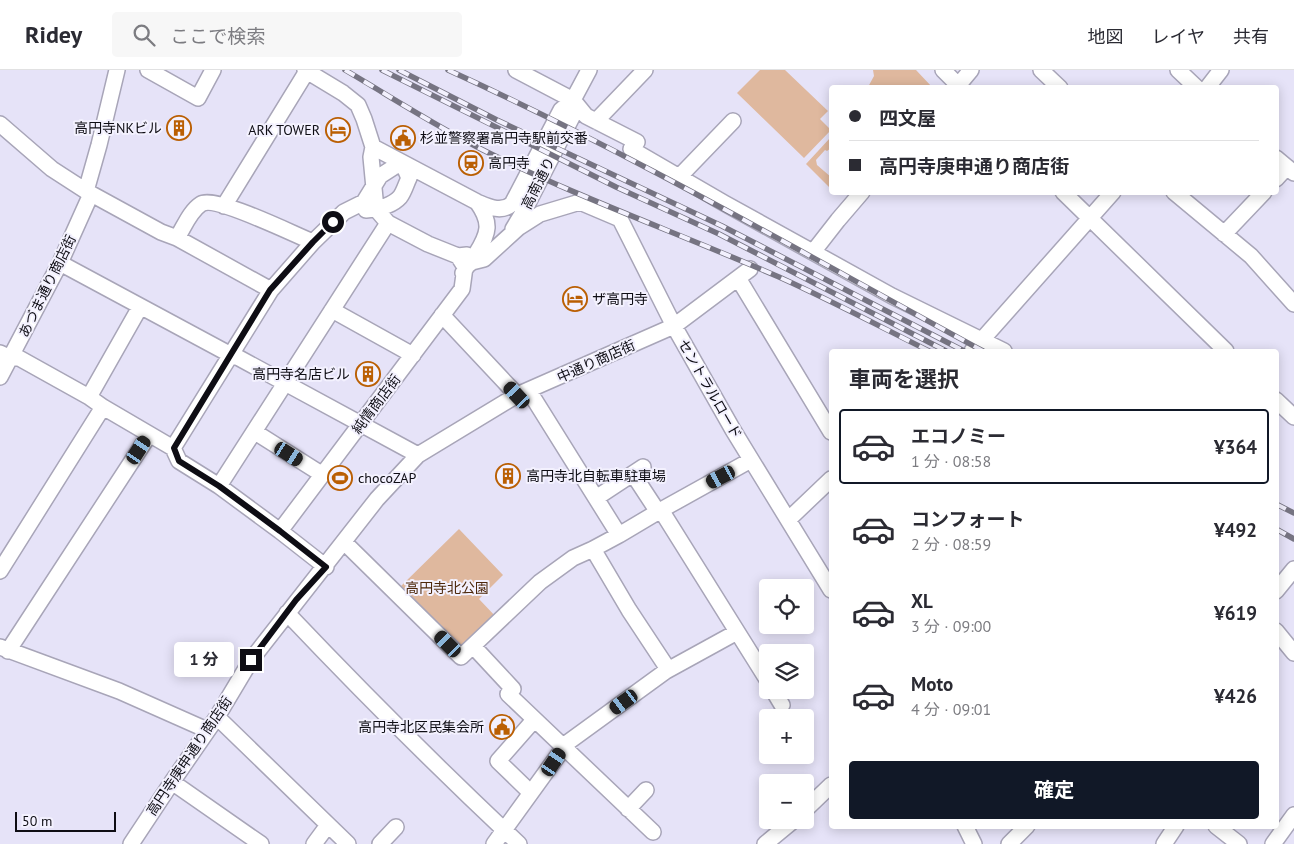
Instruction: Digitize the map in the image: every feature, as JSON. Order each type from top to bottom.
[{"type":"street","name":"あづま通り商店街","points":[[0,377],[6,356],[60,263],[88,193],[116,70]]},
{"type":"street","points":[[148,70],[198,98],[213,70]]},
{"type":"street","points":[[516,70],[573,100],[586,116],[637,142],[631,149],[678,177],[892,296],[977,346],[993,349]]},
{"type":"street","name":"高南通り","points":[[373,147],[477,202],[499,209],[508,208],[512,204],[560,110],[573,100],[589,70]]},
{"type":"street","points":[[596,121],[645,70]]},
{"type":"street","points":[[943,70],[956,85]]},
{"type":"street","points":[[958,85],[971,70]]},
{"type":"street","points":[[1041,70],[1057,85]]},
{"type":"street","points":[[1178,70],[1195,85]]},
{"type":"street","points":[[1209,85],[1221,70]]},
{"type":"street","points":[[224,206],[311,72],[358,105],[373,147],[371,157],[376,209],[388,223],[428,244],[458,256],[476,254],[504,241]]},
{"type":"street","name":"高南通り","points":[[504,241],[525,209],[572,117],[573,100]]},
{"type":"street","points":[[678,177],[733,121]]},
{"type":"street","points":[[0,125],[52,168],[88,193],[161,232],[177,238],[270,290]]},
{"type":"street","points":[[174,448],[270,290],[313,242],[347,210],[364,202],[387,170],[403,164],[409,178],[401,197],[390,204],[376,209],[347,210]]},
{"type":"street","points":[[813,252],[859,195]]},
{"type":"street","points":[[1066,195],[1224,349]]},
{"type":"street","points":[[977,346],[1110,195]]},
{"type":"street","points":[[1178,195],[1265,271],[1294,304]]},
{"type":"street","points":[[1224,234],[1261,195]]},
{"type":"street","points":[[177,238],[190,216],[201,204],[206,202],[224,206],[278,226],[313,242]]},
{"type":"street","points":[[476,254],[488,231],[488,222],[477,202]]},
{"type":"street","name":"セントラルロード","points":[[504,241],[528,221],[540,214],[580,202],[620,219],[674,326],[751,460],[789,518],[829,587]]},
{"type":"street","points":[[219,486],[388,223]]},
{"type":"street","points":[[463,273],[472,262],[484,259],[504,241]]},
{"type":"street","points":[[458,256],[464,267],[463,273]]},
{"type":"street","points":[[60,263],[418,455]]},
{"type":"street","name":"純情商店街","points":[[280,531],[462,289],[463,273]]},
{"type":"street","name":"中通り商店街","points":[[523,393],[674,326],[744,274],[829,428]]},
{"type":"street","points":[[89,397],[140,307]]},
{"type":"street","points":[[332,310],[413,356]]},
{"type":"street","points":[[442,314],[523,393],[620,535]]},
{"type":"street","points":[[6,356],[18,358],[89,397],[103,408],[174,448],[179,461],[219,486],[326,567]]},
{"type":"street","name":"高円寺庚申通り商店街","points":[[131,844],[217,717],[251,660],[394,479],[418,455],[523,393]]},
{"type":"street","points":[[0,570],[103,408]]},
{"type":"street","points":[[1279,408],[1294,417]]},
{"type":"street","points":[[255,432],[322,475]]},
{"type":"street","points":[[149,435],[70,557],[4,649],[119,691],[207,730]]},
{"type":"street","points":[[344,542],[461,657],[540,582],[573,558],[620,535],[751,460]]},
{"type":"street","points":[[596,498],[638,471],[659,511],[759,667]]},
{"type":"street","points":[[789,518],[829,481]]},
{"type":"street","points":[[593,549],[629,610],[666,666],[666,671]]},
{"type":"street","points":[[1279,587],[1294,569]]},
{"type":"street","points":[[287,613],[460,790],[518,844]]},
{"type":"street","points":[[494,844],[567,743],[666,671],[737,632]]},
{"type":"street","points":[[1279,635],[1294,653]]},
{"type":"street","points":[[473,646],[513,689],[508,694],[653,832]]},
{"type":"street","points":[[778,699],[782,705]]},
{"type":"street","points":[[217,717],[348,844]]},
{"type":"street","points":[[531,792],[498,762],[534,720]]},
{"type":"street","points":[[172,782],[261,844]]},
{"type":"street","points":[[814,802],[829,788]]},
{"type":"street","points":[[628,809],[646,790]]},
{"type":"street","points":[[1273,844],[1294,815]]},
{"type":"street","points":[[314,844],[328,825]]},
{"type":"street","points":[[380,844],[396,827]]},
{"type":"street","points":[[765,844],[783,829]]},
{"type":"street","points":[[966,829],[974,844]]},
{"type":"street","points":[[1009,844],[1024,829]]},
{"type":"street","points":[[1164,844],[1174,829]]},
{"type":"street","points":[[1220,829],[1239,844]]},
{"type":"green space","points":[[760,70],[785,70],[828,111],[820,119],[829,128],[829,132],[804,158],[737,93]]},
{"type":"green space","points":[[873,70],[916,70],[930,85],[869,85],[874,76]]},
{"type":"green space","points":[[829,139],[829,150],[825,150],[816,160],[817,165],[829,175],[829,187],[806,164]]},
{"type":"green space","name":"高円寺北公園","points":[[459,529],[503,575],[479,599],[497,618],[463,650],[399,588]]},
{"type":"railway","points":[[345,70],[483,150],[593,200],[779,277],[925,349]]},
{"type":"railway","points":[[382,70],[616,187],[719,234],[942,349]]},
{"type":"railway","points":[[399,70],[497,120],[722,226],[960,349]]},
{"type":"railway","points":[[448,70],[584,135],[651,170],[979,349]]},
{"type":"railway","points":[[1279,506],[1294,513]]},
{"type":"railway","points":[[1279,531],[1294,539]]},
{"type":"place","name":"高円寺NKビル","points":[[179,128]]},
{"type":"place","name":"ARK TOWER","points":[[338,130]]},
{"type":"place","name":"杉並警察署高円寺駅前交番","points":[[403,138]]},
{"type":"place","name":"高円寺","points":[[471,163]]},
{"type":"place","name":"ザ高円寺","points":[[575,299]]},
{"type":"place","name":"高円寺名店ビル","points":[[368,374]]},
{"type":"place","name":"高円寺北自転車駐車場","points":[[508,476]]},
{"type":"place","name":"chocoZAP","points":[[340,478]]},
{"type":"place","name":"高円寺北区民集会所","points":[[502,727]]},
{"type":"route","points":[[251,660],[296,600],[326,567],[219,486],[179,461],[174,448],[270,290],[333,222]]}]
